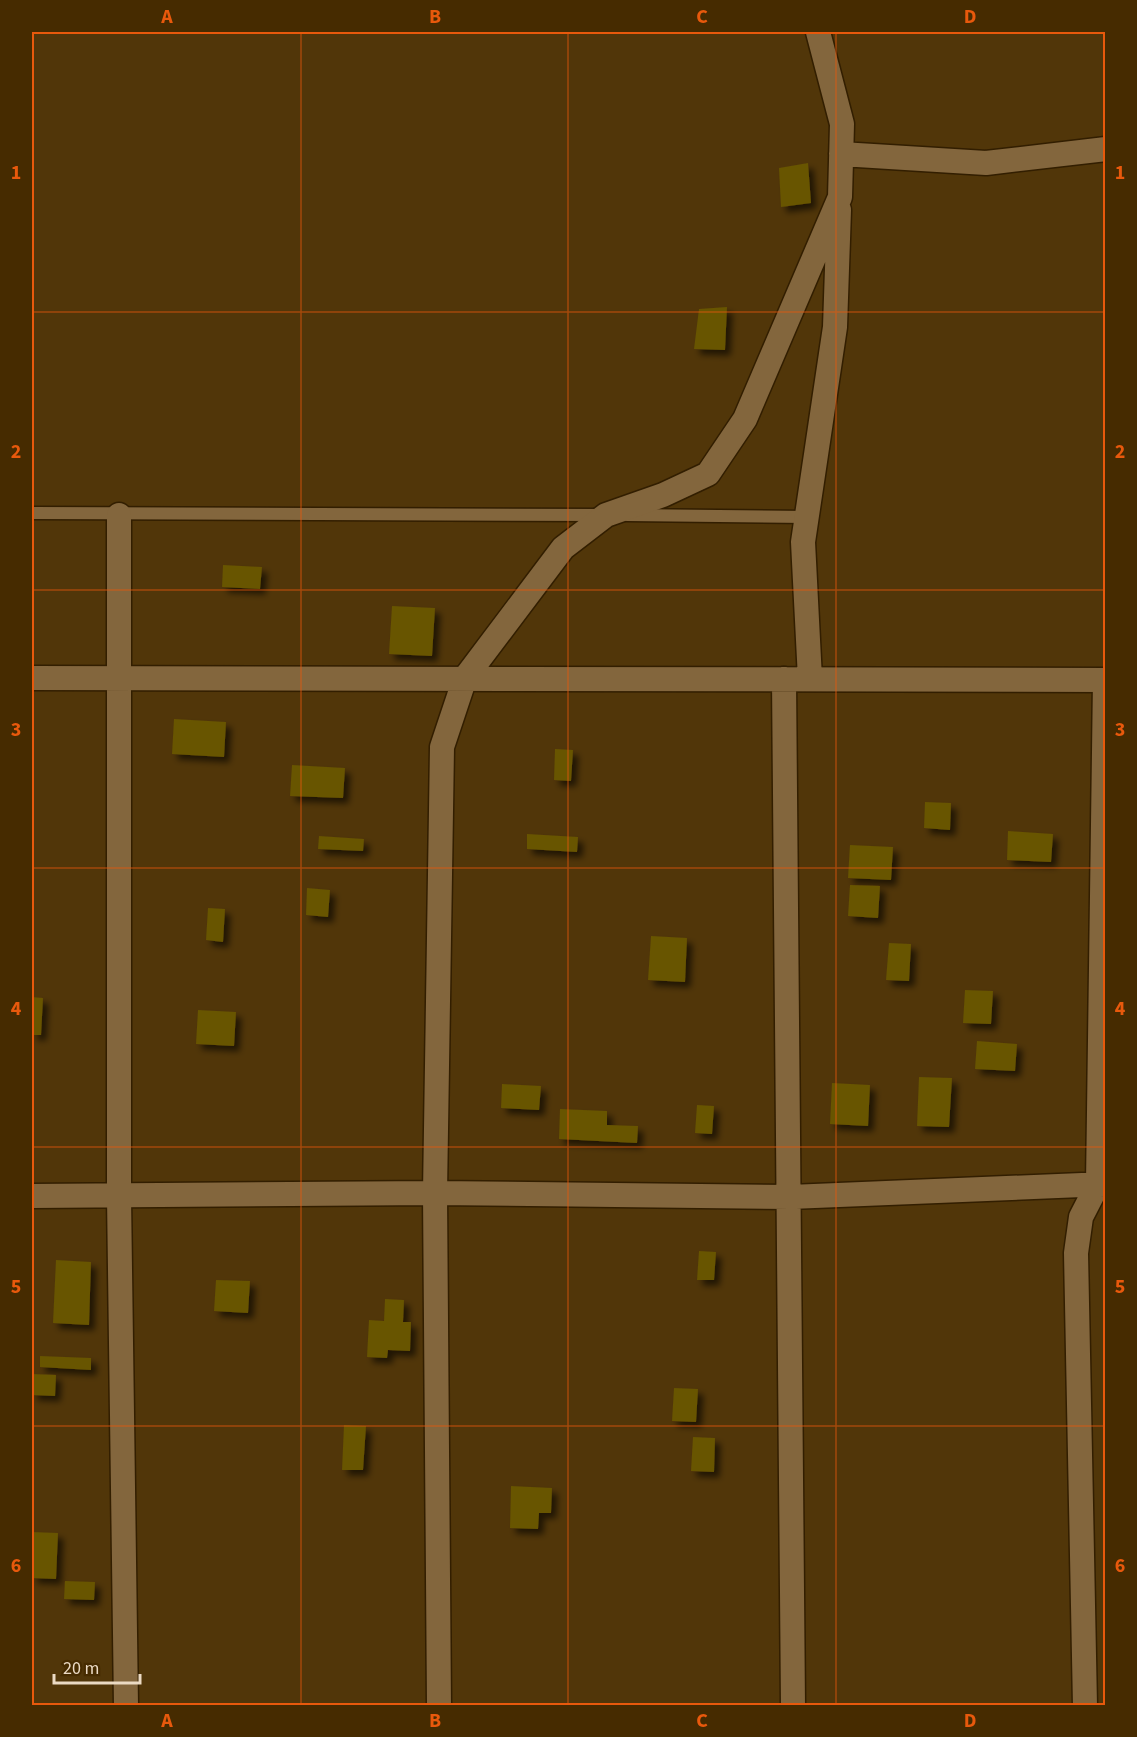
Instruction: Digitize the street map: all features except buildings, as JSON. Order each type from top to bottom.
[{"type":"street","points":[[810,679],[803,542],[835,327],[842,124],[818,32]]},
{"type":"street","points":[[841,154],[986,163],[1106,148]]},
{"type":"street","points":[[439,1706],[435,1193],[442,747],[465,678],[563,548],[606,515],[663,495],[708,474],[746,419],[840,197]]},
{"type":"street","points":[[119,514],[119,1197],[126,1706]]},
{"type":"street","points":[[32,678],[1105,680],[1102,1184],[1081,1217],[1076,1253],[1085,1706]]},
{"type":"street","points":[[784,679],[793,1706]]},
{"type":"street","points":[[32,1196],[435,1193],[790,1197],[1102,1184]]},
{"type":"lane","points":[[32,513],[807,517]]}]
